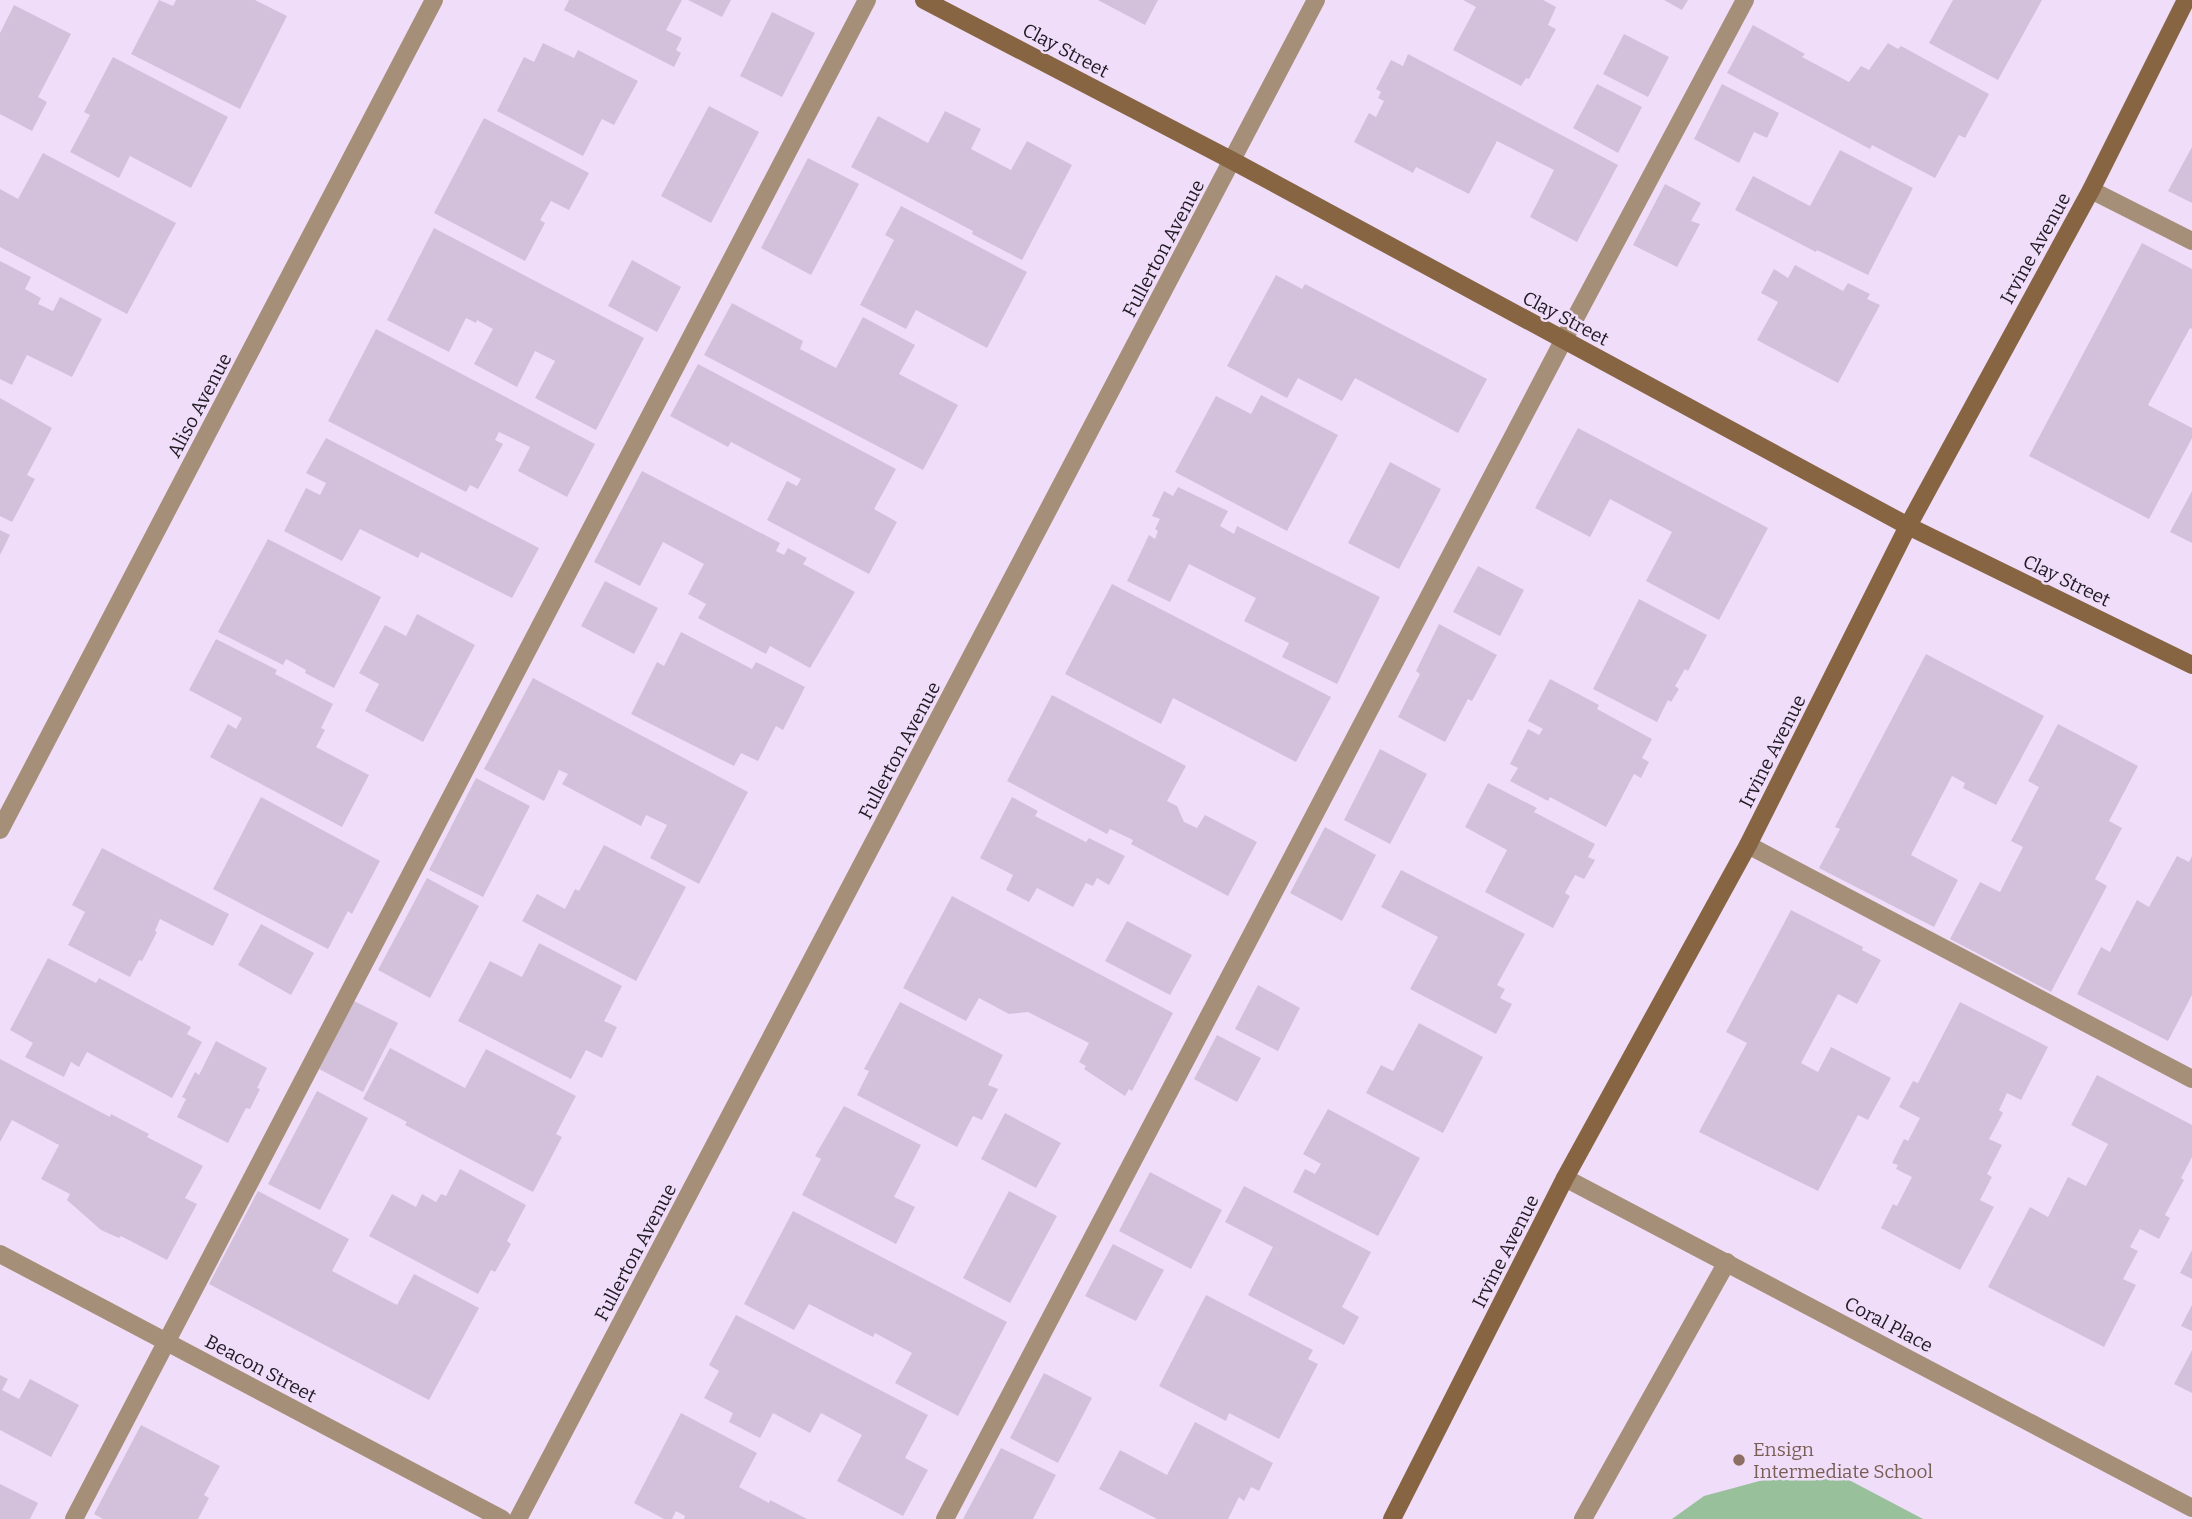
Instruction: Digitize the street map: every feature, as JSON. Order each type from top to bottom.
[{"type":"main road","name":"Clay Street","points":[[924,0],[1233,161],[1908,526],[2192,665]]},
{"type":"main road","name":"Irvine Avenue","points":[[1392,1519],[1566,1178],[1748,845],[1908,526],[2091,190],[2186,0]]},
{"type":"street","name":"Aliso Avenue","points":[[0,830],[434,0]]},
{"type":"street","points":[[74,1519],[867,0]]},
{"type":"street","name":"Fullerton Avenue","points":[[518,1519],[1316,0]]},
{"type":"street","points":[[944,1519],[1745,0]]},
{"type":"street","points":[[2091,190],[2192,241]]},
{"type":"street","points":[[1748,845],[2192,1079]]},
{"type":"street","name":"Coral Place","points":[[1566,1178],[2192,1508]]},
{"type":"street","name":"Beacon Street","points":[[0,1254],[502,1519]]},
{"type":"street","points":[[1583,1519],[1727,1262]]},
{"type":"green space","points":[[1778,1476],[1849,1480],[1923,1519],[1672,1519],[1704,1496]]},
{"type":"building","points":[[159,0],[173,6],[176,0],[255,0],[287,16],[240,109],[131,54]]},
{"type":"building","points":[[569,0],[682,0],[666,30],[682,38],[676,50],[681,53],[674,67],[564,10]]},
{"type":"building","points":[[688,0],[731,0],[722,17]]},
{"type":"building","points":[[1098,0],[1158,0],[1145,25]]},
{"type":"building","points":[[1463,0],[1543,0],[1556,7],[1548,25],[1556,29],[1529,79],[1526,78],[1521,86],[1453,50],[1476,7]]},
{"type":"building","points":[[1664,0],[1688,0],[1682,10]]},
{"type":"building","points":[[1953,0],[2042,0],[1998,80],[1929,43]]},
{"type":"building","points":[[14,5],[71,34],[38,97],[47,102],[32,131],[0,114],[0,33]]},
{"type":"building","points":[[772,12],[815,33],[782,97],[740,76]]},
{"type":"building","points":[[1753,25],[1805,54],[1802,57],[1849,82],[1861,66],[1869,70],[1888,43],[1898,49],[1901,46],[1989,94],[1965,138],[1959,135],[1935,178],[1872,145],[1870,149],[1727,73]]},
{"type":"building","points":[[1624,34],[1669,57],[1648,97],[1603,74]]},
{"type":"building","points":[[543,43],[574,58],[578,50],[638,81],[614,125],[602,119],[583,156],[497,111],[524,57],[534,62]]},
{"type":"building","points":[[1408,54],[1618,165],[1577,242],[1530,217],[1554,170],[1497,141],[1469,194],[1416,167],[1413,173],[1354,142],[1369,113],[1376,117],[1384,101],[1378,98],[1381,92],[1376,89],[1391,60],[1403,66]]},
{"type":"building","points":[[113,57],[228,117],[191,188],[130,156],[119,178],[70,152],[90,115],[84,112]]},
{"type":"building","points":[[1597,84],[1642,107],[1618,153],[1573,128]]},
{"type":"building","points":[[1722,84],[1779,113],[1767,138],[1754,132],[1739,163],[1694,139]]},
{"type":"building","points":[[709,106],[759,132],[711,223],[661,196]]},
{"type":"building","points":[[945,111],[981,129],[971,149],[1011,170],[1027,141],[1072,165],[1022,260],[851,167],[878,116],[928,143]]},
{"type":"building","points":[[484,118],[589,173],[569,210],[551,201],[540,220],[545,223],[525,261],[434,213]]},
{"type":"building","points":[[2192,147],[2192,203],[2168,191]]},
{"type":"building","points":[[1840,150],[1913,188],[1868,275],[1817,250],[1816,252],[1735,210],[1753,176],[1810,206]]},
{"type":"building","points":[[43,153],[176,223],[127,314],[0,247],[0,189],[18,199]]},
{"type":"building","points":[[808,158],[859,184],[811,275],[761,248]]},
{"type":"building","points":[[1665,184],[1701,203],[1691,221],[1700,224],[1677,267],[1633,245]]},
{"type":"building","points":[[901,206],[1027,272],[987,348],[916,310],[906,329],[860,305],[894,240],[885,235]]},
{"type":"building","points":[[434,228],[644,338],[596,430],[535,398],[555,361],[535,351],[517,387],[474,364],[493,329],[477,320],[476,323],[466,318],[449,352],[387,320]]},
{"type":"building","points":[[2142,243],[2192,269],[2192,329],[2190,328],[2148,405],[2192,428],[2192,438],[2149,519],[2029,456]]},
{"type":"building","points":[[632,260],[681,287],[657,332],[608,306]]},
{"type":"building","points":[[0,261],[31,277],[25,289],[41,298],[38,304],[53,311],[60,297],[102,319],[72,377],[27,355],[12,385],[0,379]]},
{"type":"building","points":[[1795,265],[1843,291],[1848,283],[1870,294],[1867,299],[1880,305],[1838,383],[1757,340],[1778,302],[1761,293],[1774,269],[1788,278]]},
{"type":"building","points":[[1276,275],[1302,289],[1305,284],[1487,379],[1458,433],[1355,378],[1342,401],[1298,378],[1287,398],[1227,366]]},
{"type":"building","points":[[732,303],[803,341],[800,349],[836,368],[863,317],[915,345],[899,374],[958,405],[923,470],[704,355]]},
{"type":"building","points":[[376,329],[595,444],[567,497],[518,471],[530,447],[499,432],[495,440],[503,444],[478,489],[470,485],[466,492],[328,421]]},
{"type":"building","points":[[698,364],[896,469],[874,509],[897,522],[869,574],[767,520],[787,481],[797,486],[801,479],[731,442],[728,447],[670,416]]},
{"type":"building","points":[[1261,395],[1338,435],[1287,531],[1175,472],[1216,396],[1251,414]]},
{"type":"building","points":[[0,398],[52,428],[27,475],[35,479],[12,522],[0,516]]},
{"type":"building","points":[[1578,428],[1768,528],[1719,620],[1646,581],[1672,532],[1610,499],[1590,537],[1535,508]]},
{"type":"building","points":[[326,438],[539,548],[512,598],[421,552],[418,558],[360,529],[342,561],[284,531],[306,488],[320,495],[326,483],[306,473]]},
{"type":"building","points":[[1390,462],[1441,489],[1399,569],[1348,543]]},
{"type":"building","points":[[642,471],[780,543],[776,551],[784,555],[788,548],[807,558],[803,564],[855,592],[810,668],[770,646],[766,654],[698,618],[706,604],[688,594],[704,564],[663,542],[640,586],[594,562]]},
{"type":"building","points":[[1178,487],[1228,511],[1220,526],[1234,534],[1237,526],[1380,597],[1337,684],[1282,657],[1289,643],[1244,621],[1256,598],[1189,564],[1170,602],[1127,581],[1149,535],[1155,539],[1158,531],[1155,529],[1160,519],[1152,516],[1164,491],[1173,496]]},
{"type":"building","points":[[2192,491],[2192,543],[2170,532]]},
{"type":"building","points":[[0,530],[10,535],[0,555]]},
{"type":"building","points":[[268,539],[381,597],[334,688],[305,673],[306,670],[286,659],[283,665],[218,632]]},
{"type":"building","points":[[1478,566],[1524,590],[1500,636],[1453,612]]},
{"type":"building","points":[[605,581],[658,608],[634,654],[581,626]]},
{"type":"building","points":[[1112,584],[1331,697],[1296,762],[1173,698],[1161,724],[1065,674]]},
{"type":"building","points":[[1639,599],[1707,635],[1688,671],[1685,669],[1675,686],[1679,689],[1671,702],[1668,700],[1657,722],[1593,689]]},
{"type":"building","points":[[417,614],[475,645],[423,742],[365,711],[379,684],[359,673],[385,625],[406,636]]},
{"type":"building","points":[[1439,624],[1497,655],[1472,701],[1468,699],[1445,742],[1398,717],[1420,674],[1416,671]]},
{"type":"building","points":[[681,632],[752,669],[756,662],[805,687],[783,730],[776,726],[758,761],[741,753],[734,766],[631,714],[657,662],[664,666]]},
{"type":"building","points":[[216,639],[277,670],[275,674],[333,704],[321,728],[325,730],[316,747],[369,775],[342,827],[210,757],[228,724],[236,729],[242,718],[189,690]]},
{"type":"building","points":[[1926,654],[2044,716],[1996,805],[1963,788],[1965,783],[1952,776],[1911,855],[1958,880],[1934,927],[1819,868],[1840,829],[1835,827]]},
{"type":"building","points":[[533,678],[748,792],[699,884],[650,858],[667,825],[646,815],[641,826],[562,784],[568,774],[559,770],[544,801],[484,769]]},
{"type":"building","points":[[1550,679],[1599,705],[1597,709],[1652,739],[1642,758],[1649,762],[1641,778],[1634,774],[1606,827],[1550,797],[1548,801],[1510,781],[1518,768],[1510,764],[1528,729],[1539,735],[1543,729],[1528,721]]},
{"type":"building","points":[[1052,695],[1186,766],[1167,801],[1177,806],[1184,822],[1197,828],[1205,815],[1257,842],[1228,896],[1131,844],[1133,840],[1110,829],[1107,834],[1007,781]]},
{"type":"building","points":[[2058,724],[2138,766],[2109,821],[2122,828],[2095,879],[2107,886],[2051,992],[1950,939],[1980,882],[2000,892],[2023,847],[2011,841],[2039,787],[2028,781]]},
{"type":"building","points":[[1380,749],[1427,774],[1390,844],[1344,820]]},
{"type":"building","points":[[476,778],[530,806],[483,897],[429,870]]},
{"type":"building","points":[[1488,783],[1537,808],[1534,812],[1595,844],[1588,857],[1595,860],[1584,879],[1575,875],[1565,893],[1570,896],[1553,928],[1485,892],[1507,850],[1465,827]]},
{"type":"building","points":[[261,797],[380,861],[352,914],[348,911],[328,949],[213,889]]},
{"type":"building","points":[[1012,797],[1038,811],[1035,816],[1086,842],[1089,838],[1125,856],[1109,885],[1097,878],[1093,886],[1086,883],[1073,907],[1037,888],[1029,902],[1006,890],[1013,875],[980,858]]},
{"type":"building","points":[[1325,827],[1376,855],[1342,921],[1290,893]]},
{"type":"building","points":[[604,845],[686,887],[636,981],[522,921],[537,894],[565,909],[575,889],[579,891]]},
{"type":"building","points":[[102,848],[229,914],[213,946],[160,919],[155,931],[157,932],[142,961],[139,960],[130,977],[68,945],[85,912],[72,905]]},
{"type":"building","points":[[2177,856],[2189,862],[2192,856],[2192,995],[2168,1041],[2077,994],[2101,947],[2110,952],[2137,900],[2149,907]]},
{"type":"building","points":[[1401,870],[1525,934],[1497,985],[1505,989],[1500,998],[1512,1004],[1496,1034],[1410,989],[1438,937],[1381,907]]},
{"type":"building","points":[[427,878],[479,906],[430,998],[378,970]]},
{"type":"building","points":[[952,896],[1173,1013],[1132,1091],[1129,1089],[1125,1096],[1084,1069],[1086,1066],[1079,1062],[1089,1043],[1028,1012],[1009,1014],[979,998],[966,1021],[903,988]]},
{"type":"building","points":[[1791,910],[1863,947],[1862,950],[1881,960],[1857,1004],[1838,994],[1801,1063],[1818,1072],[1831,1047],[1891,1078],[1868,1120],[1858,1115],[1818,1191],[1699,1132],[1747,1043],[1726,1032]]},
{"type":"building","points":[[1127,921],[1192,955],[1170,995],[1105,961]]},
{"type":"building","points":[[261,924],[314,953],[291,995],[238,965]]},
{"type":"building","points":[[539,943],[622,986],[604,1021],[617,1027],[602,1058],[586,1050],[571,1079],[458,1021],[490,961],[522,977]]},
{"type":"building","points":[[48,958],[96,983],[99,978],[191,1027],[187,1034],[202,1042],[172,1098],[87,1052],[79,1067],[71,1062],[64,1077],[25,1057],[33,1043],[10,1030]]},
{"type":"building","points":[[1258,985],[1300,1008],[1278,1051],[1235,1029]]},
{"type":"building","points":[[354,1001],[398,1023],[363,1092],[319,1069]]},
{"type":"building","points":[[900,1002],[1003,1055],[988,1085],[998,1089],[982,1120],[973,1116],[957,1147],[857,1095],[869,1071],[864,1069]]},
{"type":"building","points":[[1960,1002],[2048,1047],[2021,1100],[2007,1093],[1999,1110],[2003,1113],[1989,1139],[2002,1145],[1987,1174],[1992,1177],[1980,1200],[1994,1207],[1960,1270],[1881,1228],[1893,1204],[1897,1206],[1912,1177],[1896,1169],[1898,1165],[1892,1163],[1904,1139],[1908,1141],[1920,1118],[1899,1107],[1913,1081],[1918,1083]]},
{"type":"building","points":[[1419,1023],[1483,1057],[1443,1133],[1366,1093],[1381,1065],[1393,1071]]},
{"type":"building","points":[[1217,1035],[1261,1058],[1237,1102],[1194,1079]]},
{"type":"building","points":[[216,1041],[267,1068],[250,1109],[246,1108],[228,1143],[177,1117],[186,1099],[182,1097],[195,1072],[199,1075]]},
{"type":"building","points":[[390,1048],[465,1088],[486,1049],[576,1096],[556,1134],[562,1137],[533,1192],[405,1125],[407,1122],[363,1099]]},
{"type":"building","points":[[0,1059],[110,1117],[111,1114],[149,1134],[147,1137],[203,1166],[185,1198],[197,1204],[167,1260],[121,1236],[119,1238],[101,1230],[67,1200],[70,1194],[41,1179],[59,1145],[12,1120],[0,1142]]},
{"type":"building","points":[[2097,1075],[2192,1125],[2192,1157],[2181,1178],[2184,1180],[2165,1215],[2170,1218],[2159,1239],[2140,1229],[2130,1247],[2138,1251],[2123,1279],[2136,1285],[2104,1347],[1988,1287],[2030,1207],[2048,1217],[2068,1177],[2086,1186],[2108,1144],[2071,1125]]},
{"type":"building","points":[[317,1091],[368,1118],[320,1210],[268,1184]]},
{"type":"building","points":[[844,1106],[921,1145],[894,1197],[915,1207],[896,1244],[802,1195],[821,1159],[815,1156]]},
{"type":"building","points":[[1328,1109],[1420,1158],[1378,1236],[1293,1192],[1305,1169],[1315,1174],[1321,1164],[1303,1154]]},
{"type":"building","points":[[1005,1113],[1061,1143],[1036,1188],[981,1159]]},
{"type":"building","points":[[460,1169],[526,1205],[507,1241],[511,1244],[495,1272],[491,1270],[478,1294],[369,1236],[392,1194],[416,1207],[422,1194],[436,1202],[441,1194],[446,1196]]},
{"type":"building","points":[[1150,1172],[1222,1210],[1191,1269],[1119,1231]]},
{"type":"building","points":[[1244,1186],[1371,1252],[1342,1307],[1359,1317],[1344,1345],[1248,1295],[1273,1247],[1225,1222]]},
{"type":"building","points":[[258,1191],[349,1239],[332,1271],[397,1305],[414,1274],[479,1308],[429,1400],[209,1284]]},
{"type":"building","points":[[1009,1191],[1057,1216],[1010,1303],[963,1278]]},
{"type":"building","points":[[793,1211],[1007,1322],[958,1416],[895,1383],[912,1353],[875,1333],[873,1337],[809,1304],[794,1330],[744,1304]]},
{"type":"building","points":[[1113,1244],[1164,1270],[1136,1321],[1085,1296]]},
{"type":"building","points":[[2192,1250],[2192,1279],[2180,1273]]},
{"type":"building","points":[[1206,1295],[1313,1350],[1308,1359],[1318,1364],[1279,1439],[1229,1413],[1226,1421],[1159,1386]]},
{"type":"building","points":[[2192,1305],[2192,1331],[2181,1326]]},
{"type":"building","points":[[736,1315],[928,1415],[905,1458],[928,1470],[903,1516],[837,1481],[862,1435],[821,1413],[810,1433],[773,1413],[760,1438],[729,1422],[733,1413],[704,1398],[719,1371],[709,1365]]},
{"type":"building","points":[[2192,1350],[2192,1393],[2174,1384]]},
{"type":"building","points":[[1044,1373],[1092,1398],[1058,1463],[1010,1438]]},
{"type":"building","points":[[0,1375],[8,1379],[2,1390],[19,1399],[30,1379],[79,1405],[51,1457],[0,1430]]},
{"type":"building","points":[[681,1413],[757,1453],[739,1487],[807,1519],[684,1519],[685,1516],[676,1511],[672,1519],[664,1519],[634,1503]]},
{"type":"building","points":[[1195,1422],[1273,1463],[1259,1491],[1251,1487],[1244,1501],[1239,1497],[1228,1519],[1157,1519],[1099,1489],[1120,1450],[1167,1475]]},
{"type":"building","points":[[141,1425],[220,1466],[204,1495],[209,1498],[198,1519],[103,1519],[94,1514]]},
{"type":"building","points":[[1001,1448],[1056,1475],[1033,1519],[963,1519]]},
{"type":"building","points":[[0,1484],[38,1503],[30,1519],[0,1519]]},
{"type":"place","name":"Ensign Intermediate School","points":[[1739,1460]]}]
